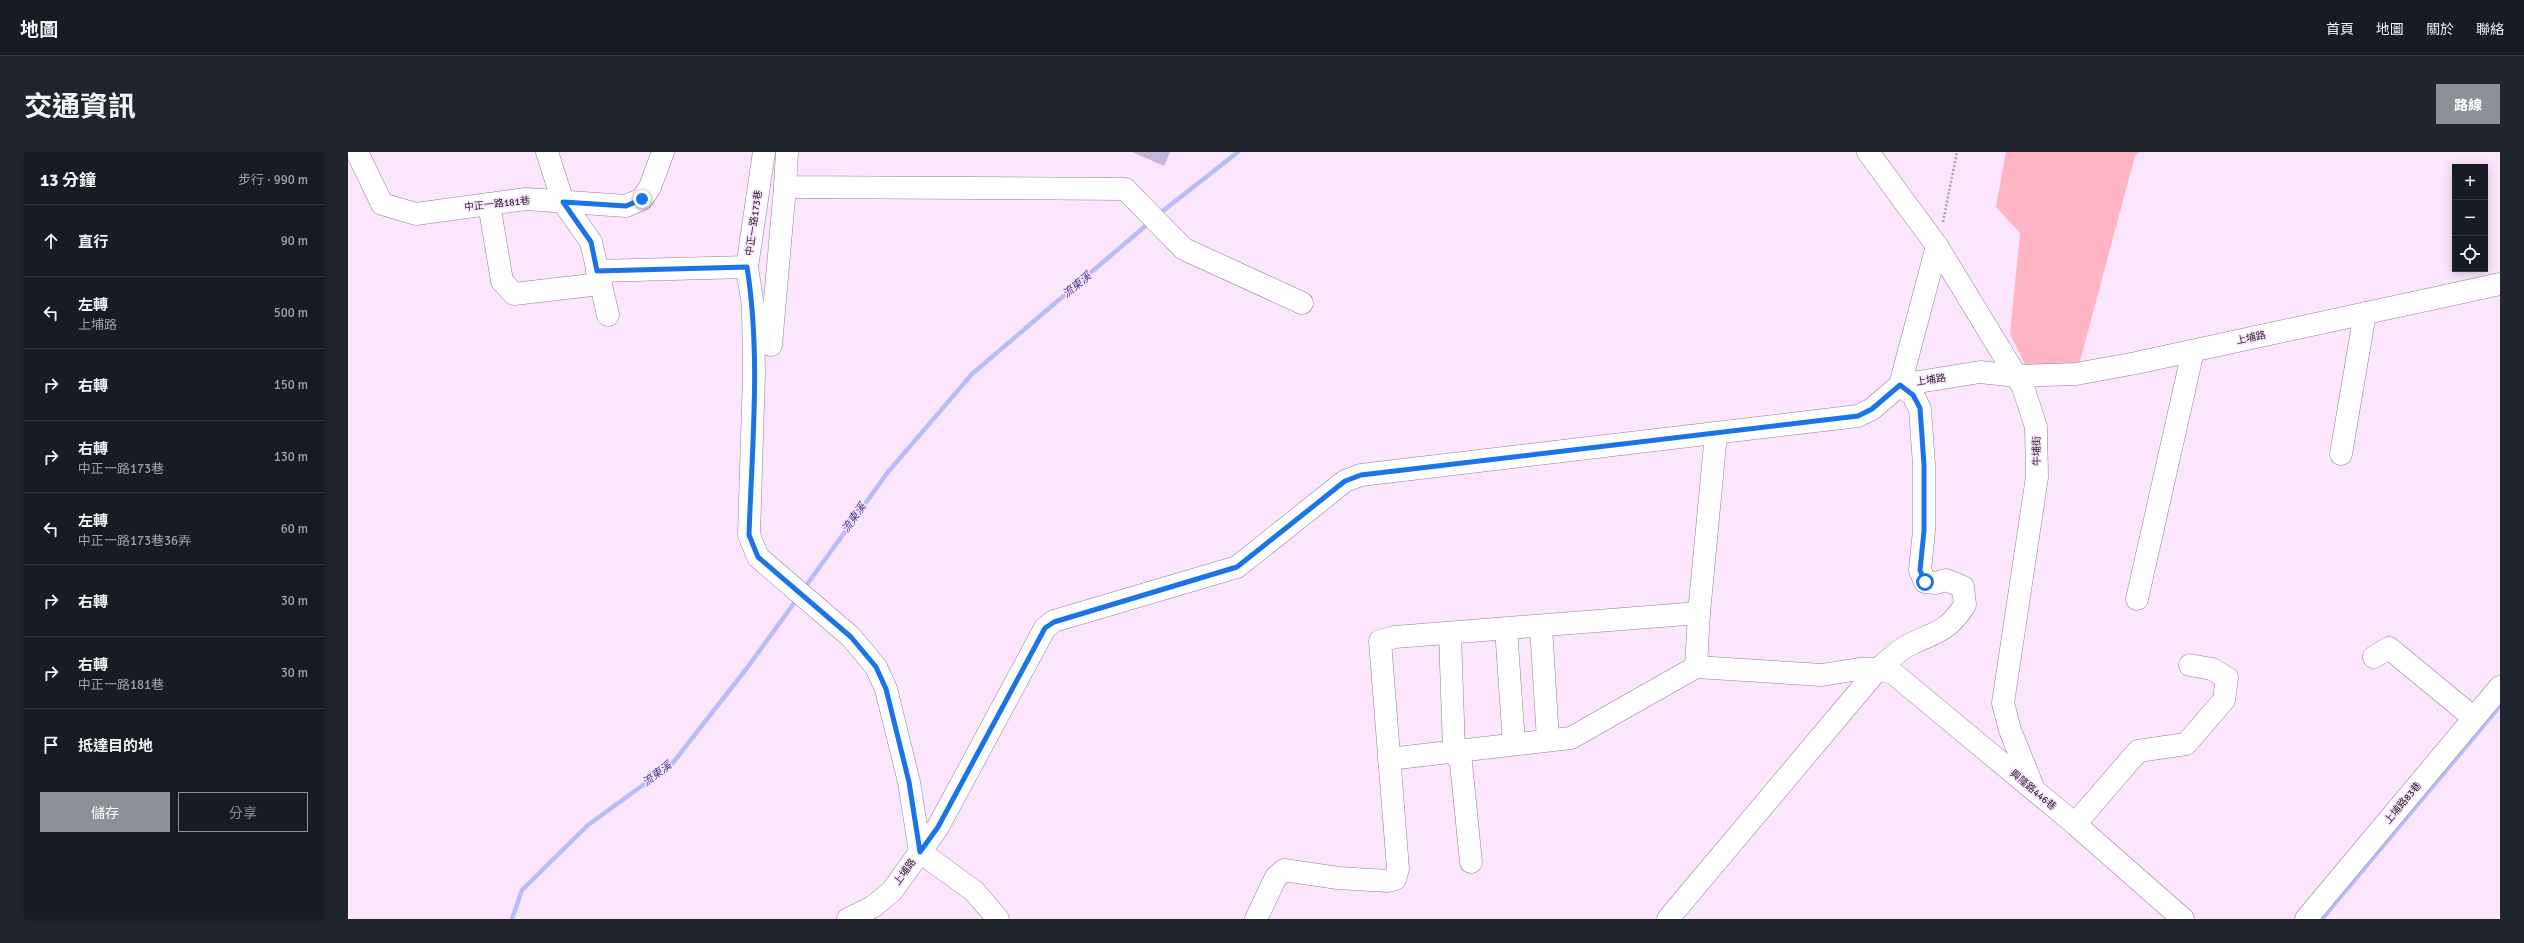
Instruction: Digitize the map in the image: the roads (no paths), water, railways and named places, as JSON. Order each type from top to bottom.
[{"type":"street","name":"中正一路181巷","points":[[357,152],[382,204],[416,214],[526,199],[626,206],[642,199],[650,187],[663,152]]},
{"type":"street","points":[[547,152],[563,202],[591,242],[598,278],[608,315]]},
{"type":"street","name":"中正一路173巷","points":[[764,152],[747,267],[753,306],[754,373],[749,535],[758,557],[851,637],[876,667],[886,689],[909,782],[920,852]]},
{"type":"street","points":[[771,345],[787,152]]},
{"type":"street","name":"牛埔街","points":[[1868,152],[1937,246],[2017,376],[2033,414],[2038,439],[2038,459],[2003,703],[2010,730],[2036,792]]},
{"type":"street","points":[[785,188],[1125,189],[1184,249],[1302,303]]},
{"type":"street","points":[[489,204],[502,281],[514,294],[598,278],[747,267]]},
{"type":"street","points":[[1668,919],[1878,668],[1909,644],[1931,636],[1954,621],[1966,605],[1963,587],[1946,580],[1936,583],[1925,582],[1920,570],[1924,516],[1924,465],[1920,408],[1913,395],[1900,385],[1937,246]]},
{"type":"street","name":"上埔路","points":[[848,919],[874,906],[892,891],[938,827],[1045,628],[1054,622],[1237,567],[1345,481],[1361,475],[1716,434],[1788,423],[1858,416],[1872,409],[1900,385],[1980,372],[2017,376],[2076,374],[2500,284]]},
{"type":"street","points":[[2341,454],[2365,313]]},
{"type":"street","points":[[2137,599],[2193,350]]},
{"type":"street","points":[[1696,667],[1699,613],[1716,434]]},
{"type":"street","points":[[1256,919],[1276,876],[1284,870],[1338,878],[1388,881],[1395,878],[1398,869],[1380,642],[1395,638],[1450,633],[1699,613]]},
{"type":"street","points":[[1541,626],[1548,740]]},
{"type":"street","points":[[1506,629],[1514,744]]},
{"type":"street","points":[[1450,633],[1454,751],[1461,763],[1471,862]]},
{"type":"street","points":[[2374,657],[2389,648],[2474,718]]},
{"type":"street","points":[[2075,824],[2138,751],[2186,744],[2224,700],[2227,678],[2212,669],[2190,665]]},
{"type":"street","points":[[1389,759],[1571,738],[1696,667],[1822,674],[1878,668]]},
{"type":"street","name":"興隆路446巷","points":[[1878,668],[1893,673],[2075,824],[2183,919]]},
{"type":"street","name":"上埔路83巷","points":[[2306,919],[2500,687]]},
{"type":"street","points":[[920,852],[974,891],[998,919]]},
{"type":"waterway","name":"流東溪","points":[[1159,214],[1238,152]]},
{"type":"waterway","name":"流東溪","points":[[803,590],[888,472],[972,374],[1150,222]]},
{"type":"waterway","name":"流東溪","points":[[512,919],[522,890],[588,825],[672,764],[747,668],[797,599]]},
{"type":"waterway","points":[[2322,919],[2500,706]]}]
